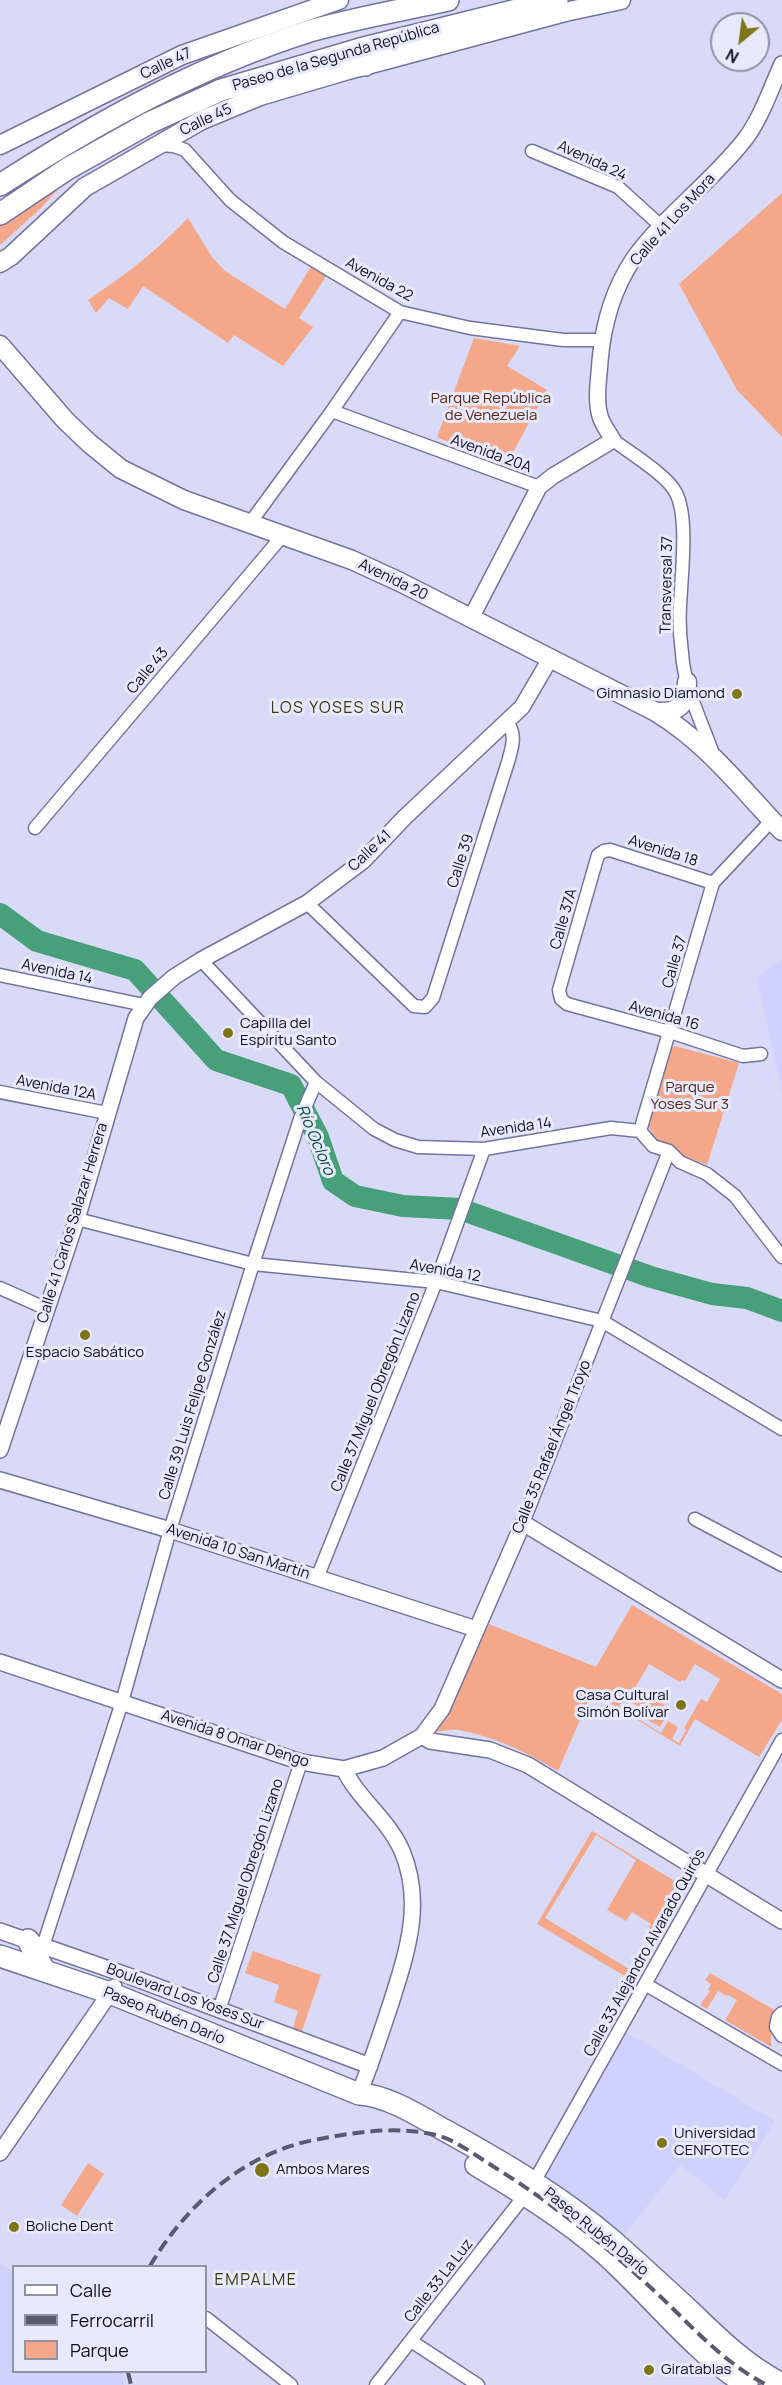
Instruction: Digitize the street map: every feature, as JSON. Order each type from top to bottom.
[{"type":"highway","points":[[311,31],[384,0]]},
{"type":"highway","name":"Paseo de la Segunda República","points":[[0,185],[153,94],[230,60],[311,31],[448,0]]},
{"type":"highway","name":"Paseo de la Segunda República","points":[[0,214],[67,169],[149,123],[221,90],[441,28],[557,0]]},
{"type":"highway","points":[[294,68],[365,65]]},
{"type":"highway","points":[[36,1943],[44,1970]]},
{"type":"highway","name":"Paseo Rubén Darío","points":[[0,1956],[110,1993],[359,2094],[369,2107],[425,2133],[529,2188],[611,2240],[733,2352],[751,2366],[782,2384]]},
{"type":"highway","name":"Paseo Rubén Darío","points":[[529,2188],[566,2223],[606,2254],[718,2364],[747,2385]]},
{"type":"main road","name":"Calle 47","points":[[0,145],[182,55],[339,0]]},
{"type":"main road","name":"Calle 45","points":[[0,273],[5,259],[86,187],[155,145],[202,120],[260,96],[365,65],[565,12],[621,0]]},
{"type":"main road","name":"Avenida 20","points":[[0,345],[65,420],[121,469],[184,500],[352,560],[656,712],[682,728],[714,756],[777,825]]},
{"type":"main road","points":[[656,712],[667,713],[681,706],[687,696],[687,682]]},
{"type":"street","name":"Calle 41 Los Mora","points":[[613,440],[600,416],[598,390],[602,340],[619,284],[635,258],[712,177],[747,136],[761,113],[782,64]]},
{"type":"street","points":[[155,145],[174,146],[185,150],[184,130]]},
{"type":"street","name":"Avenida 22","points":[[185,150],[230,200],[283,242],[400,312],[470,328],[563,340],[602,340]]},
{"type":"street","name":"Avenida 24","points":[[532,151],[618,187],[662,227]]},
{"type":"street","points":[[250,523],[332,411],[400,312]]},
{"type":"street","name":"Avenida 20A","points":[[332,411],[539,487]]},
{"type":"street","points":[[471,618],[539,487],[613,440]]},
{"type":"street","name":"Transversal 37","points":[[613,440],[656,472],[676,492],[683,525],[680,612],[682,656],[687,682],[714,756]]},
{"type":"street","name":"Calle 43","points":[[34,828],[284,534]]},
{"type":"street","name":"Calle 41","points":[[147,1001],[174,977],[307,903],[363,861],[405,817],[522,707],[550,659]]},
{"type":"street","name":"Calle 39","points":[[307,903],[414,1006],[425,1007],[433,998],[508,762],[514,738],[513,730],[507,722]]},
{"type":"street","name":"Calle 37","points":[[640,1131],[713,883],[777,825]]},
{"type":"street","name":"Avenida 18","points":[[604,850],[713,883]]},
{"type":"street","name":"Calle 37A","points":[[561,999],[559,990],[598,855],[604,850]]},
{"type":"street","name":"Avenida 14","points":[[201,960],[316,1082],[374,1129],[395,1140],[418,1147],[484,1149],[611,1128],[640,1131]]},
{"type":"street","name":"Avenida 14","points":[[0,975],[147,1001]]},
{"type":"street","name":"Avenida 16","points":[[561,999],[567,1004],[670,1032],[743,1056],[760,1054]]},
{"type":"street","name":"Calle 41 Carlos Salazar Herrera","points":[[0,1450],[77,1219],[136,1018],[147,1001]]},
{"type":"street","name":"Calle 39 Luis Felipe González","points":[[36,1943],[122,1702],[170,1530],[253,1264],[300,1119],[316,1082]]},
{"type":"street","name":"Avenida 12A","points":[[0,1092],[107,1113]]},
{"type":"street","points":[[640,1131],[653,1146],[669,1151],[680,1162],[707,1173],[735,1196],[782,1257]]},
{"type":"street","name":"Calle 37 Miguel Obregón Lizano","points":[[317,1578],[436,1281],[484,1149]]},
{"type":"street","name":"Calle 35 Rafael Ángel Troyo","points":[[422,1736],[442,1709],[451,1692],[523,1523],[669,1151]]},
{"type":"street","name":"Avenida 12","points":[[77,1219],[253,1264],[436,1281],[602,1321],[782,1429]]},
{"type":"street","points":[[0,1287],[47,1309]]},
{"type":"street","name":"Avenida 10 San Martín","points":[[0,1480],[170,1530],[476,1629]]},
{"type":"street","points":[[695,1520],[782,1565]]},
{"type":"street","points":[[523,1523],[782,1680]]},
{"type":"street","name":"Avenida 8 Omar Dengo","points":[[0,1662],[301,1762],[344,1768],[383,1758],[422,1736]]},
{"type":"street","points":[[422,1736],[430,1741],[490,1750],[528,1765],[782,1921]]},
{"type":"street","name":"Calle 33 Alejandro Alvarado Quirós","points":[[529,2188],[782,1740]]},
{"type":"street","name":"Calle 37 Miguel Obregón Lizano","points":[[219,2010],[301,1762]]},
{"type":"street","points":[[344,1768],[350,1782],[389,1828],[402,1850],[410,1875],[414,1900],[408,1948],[359,2094]]},
{"type":"street","name":"Boulevard Los Yoses Sur","points":[[0,1931],[127,1975],[370,2066]]},
{"type":"street","points":[[0,2153],[115,1984],[127,1975]]},
{"type":"street","points":[[645,1984],[782,2064]]},
{"type":"street","points":[[782,2013],[776,2027],[782,2036]]},
{"type":"street","name":"Calle 33 La Luz","points":[[376,2385],[529,2188]]},
{"type":"street","points":[[207,2319],[291,2385]]},
{"type":"street","points":[[411,2341],[478,2385]]},
{"type":"shaded area","points":[[782,959],[782,1092],[757,978]]},
{"type":"shaded area","name":"Universidad CENFOTEC","points":[[626,2032],[775,2121],[725,2200],[680,2165],[624,2235],[543,2178]]},
{"type":"shaded area","points":[[0,2262],[12,2270],[12,2373],[124,2373],[124,2385],[0,2385]]},
{"type":"green space","points":[[66,181],[39,210],[0,245],[0,221]]},
{"type":"green space","points":[[782,193],[782,437],[737,390],[679,284]]},
{"type":"green space","points":[[188,218],[212,257],[225,271],[285,309],[312,265],[327,275],[299,318],[313,327],[283,366],[234,335],[228,343],[143,286],[128,309],[109,298],[96,313],[88,300],[141,262]]},
{"type":"green space","name":"Parque República de Venezuela","points":[[474,338],[520,346],[507,366],[547,390],[505,467],[437,437]]},
{"type":"green space","name":"Parque Yoses Sur 3","points":[[675,1046],[739,1063],[707,1165],[659,1146],[645,1120],[669,1049]]},
{"type":"green space","points":[[632,1605],[782,1694],[782,1720],[759,1757],[695,1719],[680,1746],[592,1692],[558,1771],[484,1736],[458,1730],[435,1732],[489,1624],[596,1667]],"holes":[[[649,1664],[680,1682],[685,1681],[695,1664],[720,1679],[707,1702],[701,1699],[684,1728],[686,1730],[679,1743],[672,1739],[678,1727],[668,1721],[661,1733],[619,1707],[624,1698],[649,1713],[646,1719],[660,1727],[668,1707],[635,1688]]]},
{"type":"green space","points":[[592,1831],[678,1883],[654,1922],[658,1939],[647,1932],[651,1924],[632,1912],[626,1921],[607,1910],[636,1860],[596,1835],[545,1918],[637,1974],[633,1981],[537,1924]]},
{"type":"green space","points":[[253,1951],[321,1975],[301,2034],[292,2031],[298,2011],[274,2002],[279,1985],[245,1973]]},
{"type":"green space","points":[[710,1973],[778,2012],[771,2026],[771,2047],[725,2020],[737,2000],[718,1991],[707,2009],[700,2005],[710,1991],[708,1990],[711,1984],[705,1980]]},
{"type":"green space","points":[[88,2163],[104,2174],[77,2216],[61,2205]]},
{"type":"waterway","name":"Río Ocloro","points":[[0,914],[37,941],[135,970],[216,1060],[291,1085],[318,1137],[333,1181],[355,1196],[403,1206],[460,1209],[651,1277],[712,1294],[747,1298],[782,1311]]},
{"type":"railway","points":[[151,2265],[164,2244],[199,2203],[219,2185],[263,2157],[288,2147],[346,2134],[393,2130],[440,2136],[460,2145],[559,2211],[622,2262],[725,2357],[767,2385]]},
{"type":"railway","points":[[128,2373],[131,2385]]},
{"type":"place","name":"Gimnasio Diamond","points":[[737,694]]},
{"type":"place","name":"Capilla del Espíritu Santo","points":[[228,1033]]},
{"type":"place","name":"Espacio Sabático","points":[[85,1335]]},
{"type":"place","name":"Casa Cultural Simón Bolívar","points":[[681,1705]]},
{"type":"place","name":"Universidad CENFOTEC","points":[[662,2143]]},
{"type":"place","name":"Ambos Mares","points":[[262,2170]]},
{"type":"place","name":"Boliche Dent","points":[[14,2227]]},
{"type":"place","name":"Giratablas","points":[[649,2370]]},
{"type":"district","name":"LOS YOSES SUR","points":[[338,709]]},
{"type":"district","name":"EMPALME","points":[[256,2281]]}]
